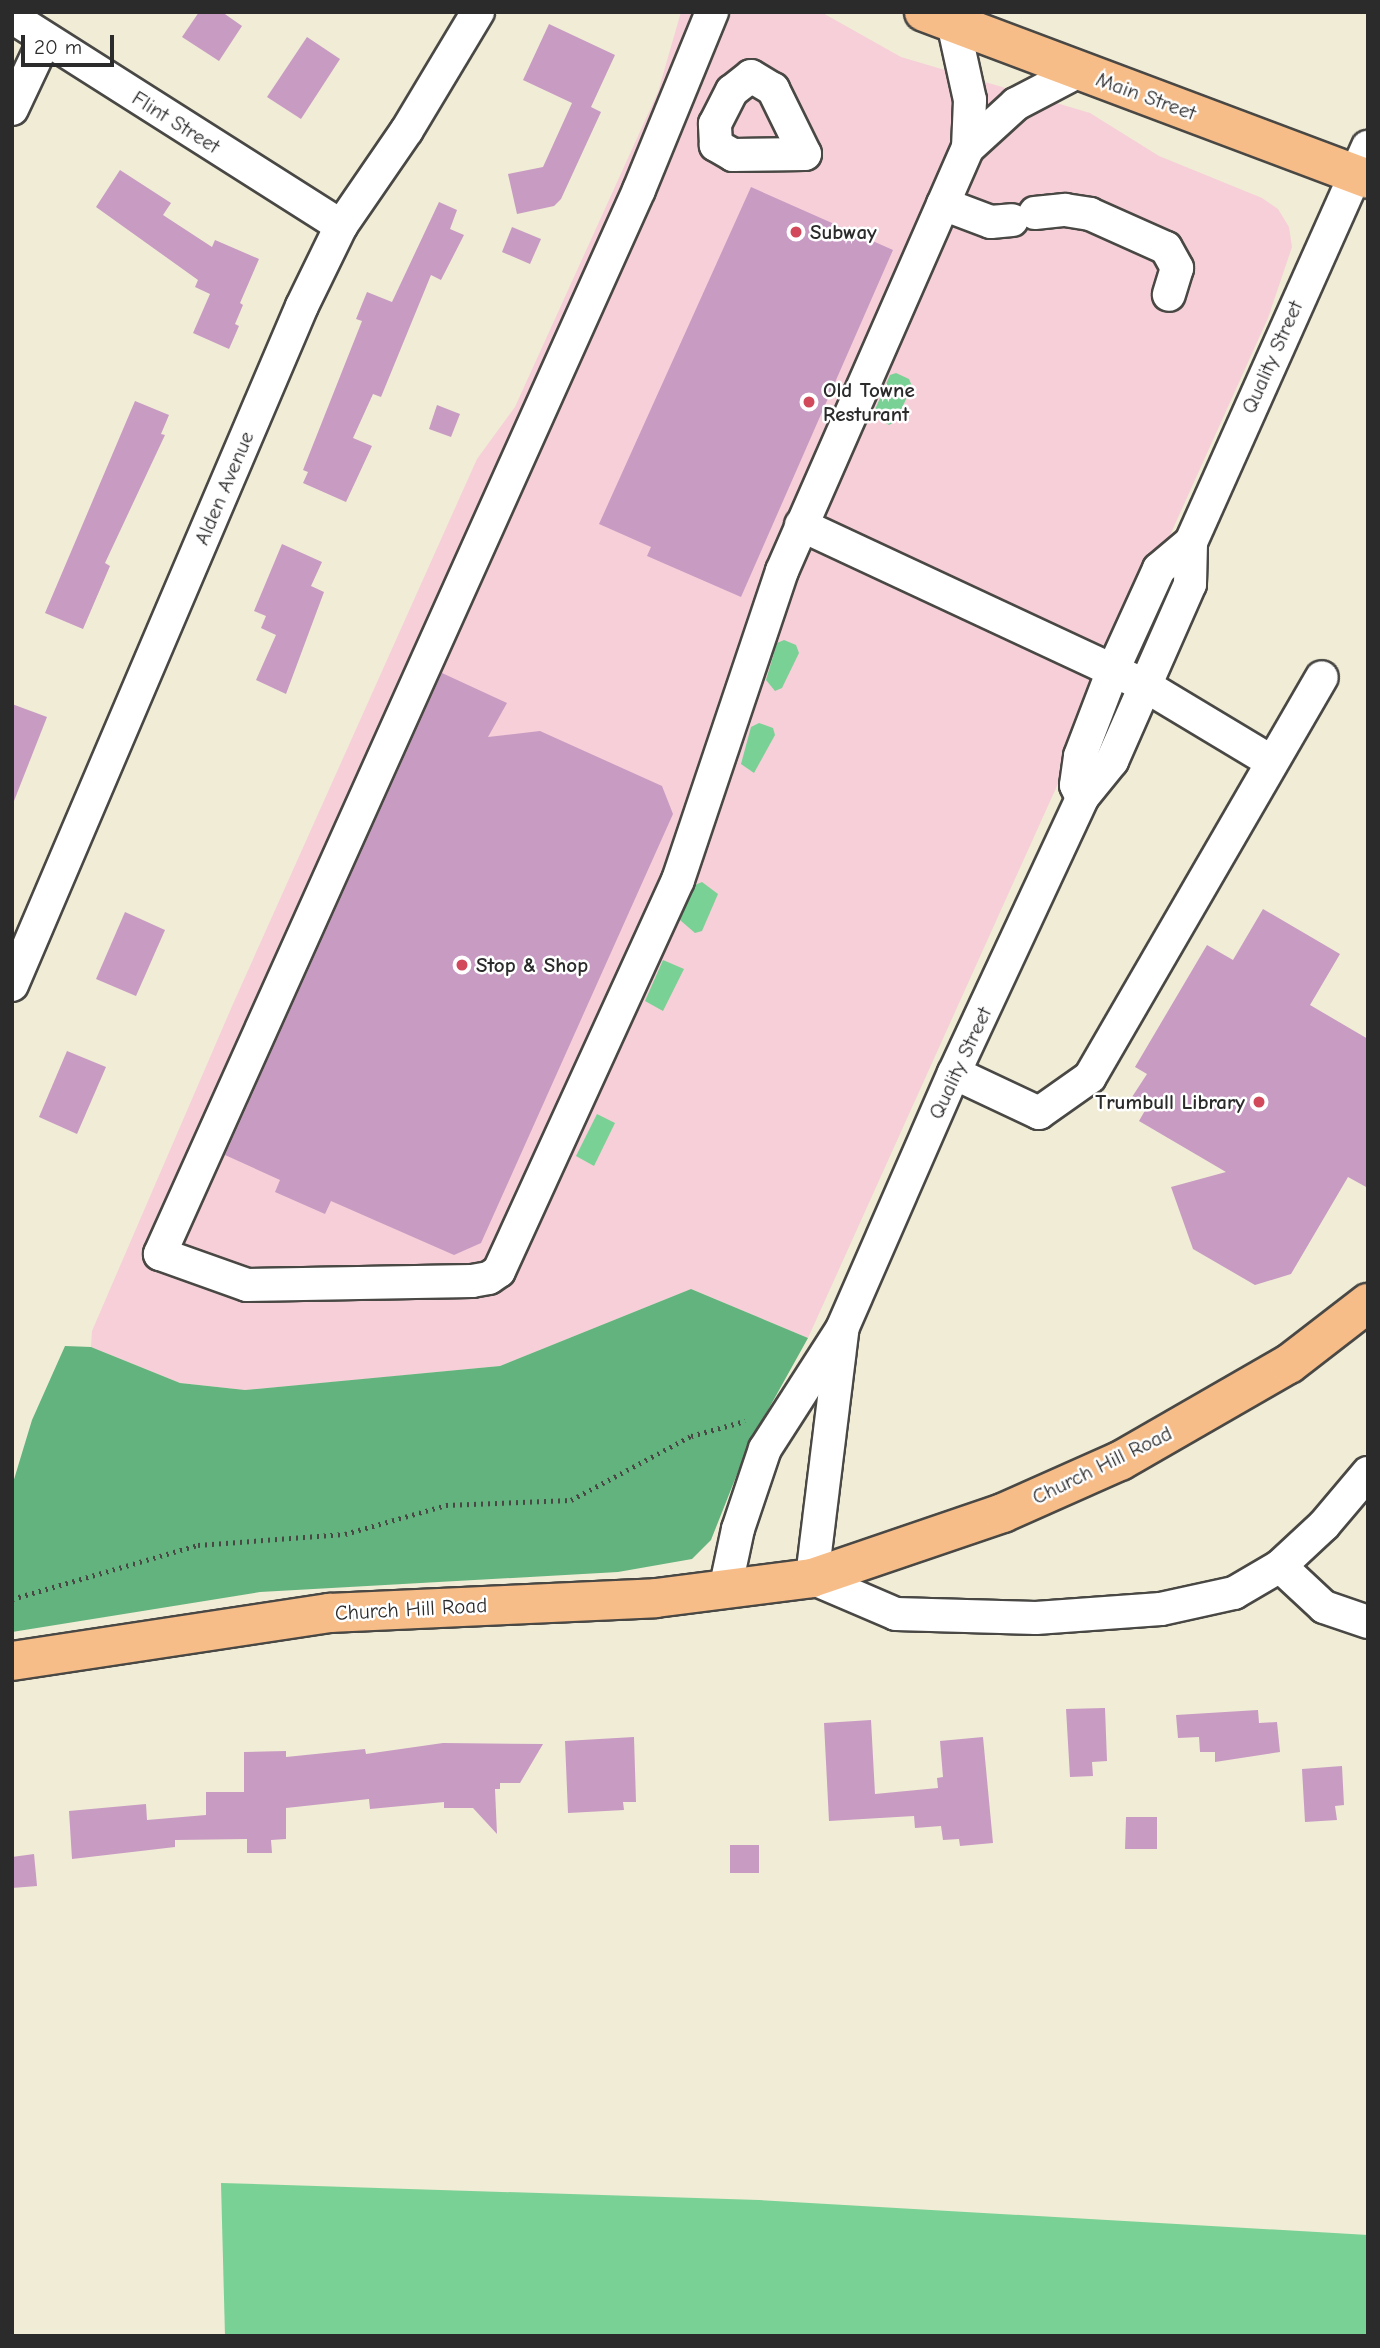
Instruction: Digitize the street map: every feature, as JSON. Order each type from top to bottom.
[{"type":"main road","name":"Main Street","points":[[938,18],[1079,71],[1363,166]]},
{"type":"main road","name":"Church Hill Road","points":[[12,1661],[329,1614],[656,1598],[812,1578],[1003,1513],[1120,1461],[1289,1364],[1368,1303]]},
{"type":"street","name":"Alden Avenue","points":[[12,985],[265,392],[341,226],[478,12]]},
{"type":"street","points":[[712,12],[634,203],[160,1254],[247,1285],[472,1281],[489,1278],[499,1271],[678,880],[712,786],[755,641],[802,525],[968,148],[971,100],[938,18]]},
{"type":"street","name":"Flint Street","points":[[12,18],[341,226]]},
{"type":"street","points":[[12,109],[45,40]]},
{"type":"street","points":[[968,148],[1016,104],[1079,71]]},
{"type":"street","name":"Quality Street","points":[[725,1590],[738,1529],[778,1425],[842,1329],[954,1073],[1082,798],[1112,761],[1190,584],[1191,542],[1363,166]]},
{"type":"street","points":[[943,204],[991,222],[1065,210],[1090,214],[1166,248],[1177,268],[1169,295]]},
{"type":"street","points":[[802,525],[1144,685],[1272,762]]},
{"type":"street","name":"Quality Street","points":[[1082,798],[1076,785],[1080,755],[1113,670],[1159,569],[1191,542]]},
{"type":"street","points":[[954,1073],[1039,1113],[1090,1077],[1322,677]]},
{"type":"street","name":"Quality Street","points":[[812,1578],[842,1329]]},
{"type":"street","points":[[812,1578],[896,1614],[1036,1618],[1161,1609],[1234,1593],[1280,1566],[1324,1525],[1368,1473]]},
{"type":"street","points":[[1280,1566],[1324,1607],[1368,1622]]},
{"type":"path","points":[[12,1599],[198,1545],[345,1534],[446,1505],[571,1500],[721,1424],[744,1420],[778,1425]]},
{"type":"shaded area","points":[[681,12],[821,12],[901,57],[1090,113],[1159,156],[1262,198],[1278,209],[1289,227],[1292,247],[1268,318],[808,1338],[691,1289],[500,1366],[245,1390],[180,1383],[91,1347],[92,1331],[233,1004],[477,459],[515,407],[658,92]]},
{"type":"green space","points":[[896,373],[909,379],[912,386],[896,421],[889,425],[873,414],[890,375]]},
{"type":"green space","points":[[784,640],[796,645],[799,653],[782,688],[775,691],[766,680],[777,643]]},
{"type":"green space","points":[[759,723],[773,728],[775,735],[754,773],[741,764],[751,727]]},
{"type":"green space","points":[[702,882],[718,894],[702,931],[695,933],[680,920],[695,885]]},
{"type":"green space","points":[[663,960],[684,969],[663,1011],[645,1001]]},
{"type":"green space","points":[[597,1114],[615,1123],[594,1166],[576,1156]]},
{"type":"green space","points":[[691,1289],[808,1338],[749,1444],[711,1540],[692,1559],[618,1572],[260,1592],[12,1632],[12,1486],[32,1420],[65,1346],[91,1347],[180,1383],[245,1390],[500,1366]]},
{"type":"green space","points":[[221,2183],[759,2200],[1368,2235],[1368,2336],[225,2336]]},
{"type":"building","points":[[199,12],[222,12],[242,26],[219,61],[182,37]]},
{"type":"building","points":[[549,24],[615,55],[591,107],[601,112],[561,199],[554,206],[517,214],[508,174],[543,167],[572,103],[523,80]]},
{"type":"building","points":[[307,37],[340,59],[301,119],[267,97]]},
{"type":"building","points":[[120,170],[171,203],[163,215],[212,247],[215,240],[259,259],[240,303],[243,305],[235,324],[239,326],[229,349],[193,333],[210,294],[195,287],[198,280],[96,207]]},
{"type":"building","points":[[751,187],[893,250],[741,597],[647,556],[651,547],[599,524]]},
{"type":"building","points":[[439,202],[457,210],[450,229],[464,235],[441,280],[431,275],[381,397],[373,394],[353,438],[372,446],[346,502],[303,483],[308,472],[303,470],[362,321],[356,319],[367,292],[392,302]]},
{"type":"building","points":[[512,227],[541,239],[530,264],[502,252]]},
{"type":"building","points":[[135,401],[169,415],[161,434],[165,435],[105,563],[110,566],[83,629],[45,613]]},
{"type":"building","points":[[437,405],[460,414],[451,437],[429,429]]},
{"type":"building","points":[[282,544],[322,562],[311,586],[324,592],[286,694],[256,680],[276,635],[261,628],[266,616],[254,611]]},
{"type":"building","points":[[442,673],[507,703],[488,737],[540,731],[662,786],[673,814],[481,1243],[454,1255],[331,1201],[325,1214],[275,1192],[280,1180],[225,1155]]},
{"type":"building","points":[[12,704],[47,717],[14,801],[12,800]]},
{"type":"building","name":"Trumbull Library","points":[[1263,909],[1340,954],[1310,1005],[1368,1039],[1368,1188],[1348,1177],[1291,1274],[1255,1285],[1193,1249],[1171,1187],[1226,1172],[1139,1121],[1147,1107],[1132,1097],[1147,1074],[1135,1067],[1207,945],[1233,960]]},
{"type":"building","points":[[125,912],[165,930],[136,996],[96,979]]},
{"type":"building","points":[[67,1051],[106,1067],[77,1134],[39,1117]]},
{"type":"building","points":[[1105,1708],[1107,1761],[1092,1762],[1093,1776],[1070,1777],[1066,1709]]},
{"type":"building","points":[[1258,1710],[1259,1723],[1277,1722],[1280,1752],[1215,1762],[1215,1752],[1200,1752],[1199,1737],[1178,1738],[1176,1715]]},
{"type":"building","points":[[871,1720],[875,1794],[938,1788],[937,1778],[943,1777],[940,1741],[983,1737],[993,1843],[960,1846],[959,1839],[943,1840],[941,1826],[915,1828],[914,1816],[829,1821],[824,1723]]},
{"type":"building","points":[[634,1737],[636,1802],[623,1802],[624,1810],[568,1813],[565,1741]]},
{"type":"building","points":[[443,1743],[543,1744],[520,1783],[500,1783],[500,1789],[495,1789],[497,1834],[473,1808],[444,1808],[444,1802],[370,1809],[369,1799],[286,1808],[286,1839],[271,1840],[272,1853],[247,1853],[247,1839],[175,1840],[175,1847],[72,1859],[69,1811],[146,1804],[147,1820],[206,1815],[206,1792],[244,1792],[244,1752],[286,1751],[286,1757],[365,1749],[366,1754]]},
{"type":"building","points":[[1342,1766],[1344,1805],[1335,1806],[1337,1820],[1305,1822],[1302,1769]]},
{"type":"building","points":[[1126,1817],[1157,1817],[1157,1849],[1125,1849]]},
{"type":"building","points":[[730,1845],[759,1845],[759,1873],[730,1873]]},
{"type":"building","points":[[34,1854],[37,1886],[12,1888],[12,1857]]},
{"type":"place","name":"Subway","points":[[796,232]]},
{"type":"place","name":"Old Towne Resturant","points":[[809,402]]},
{"type":"place","name":"Stop & Shop","points":[[462,965]]},
{"type":"place","name":"Trumbull Library","points":[[1259,1102]]}]
